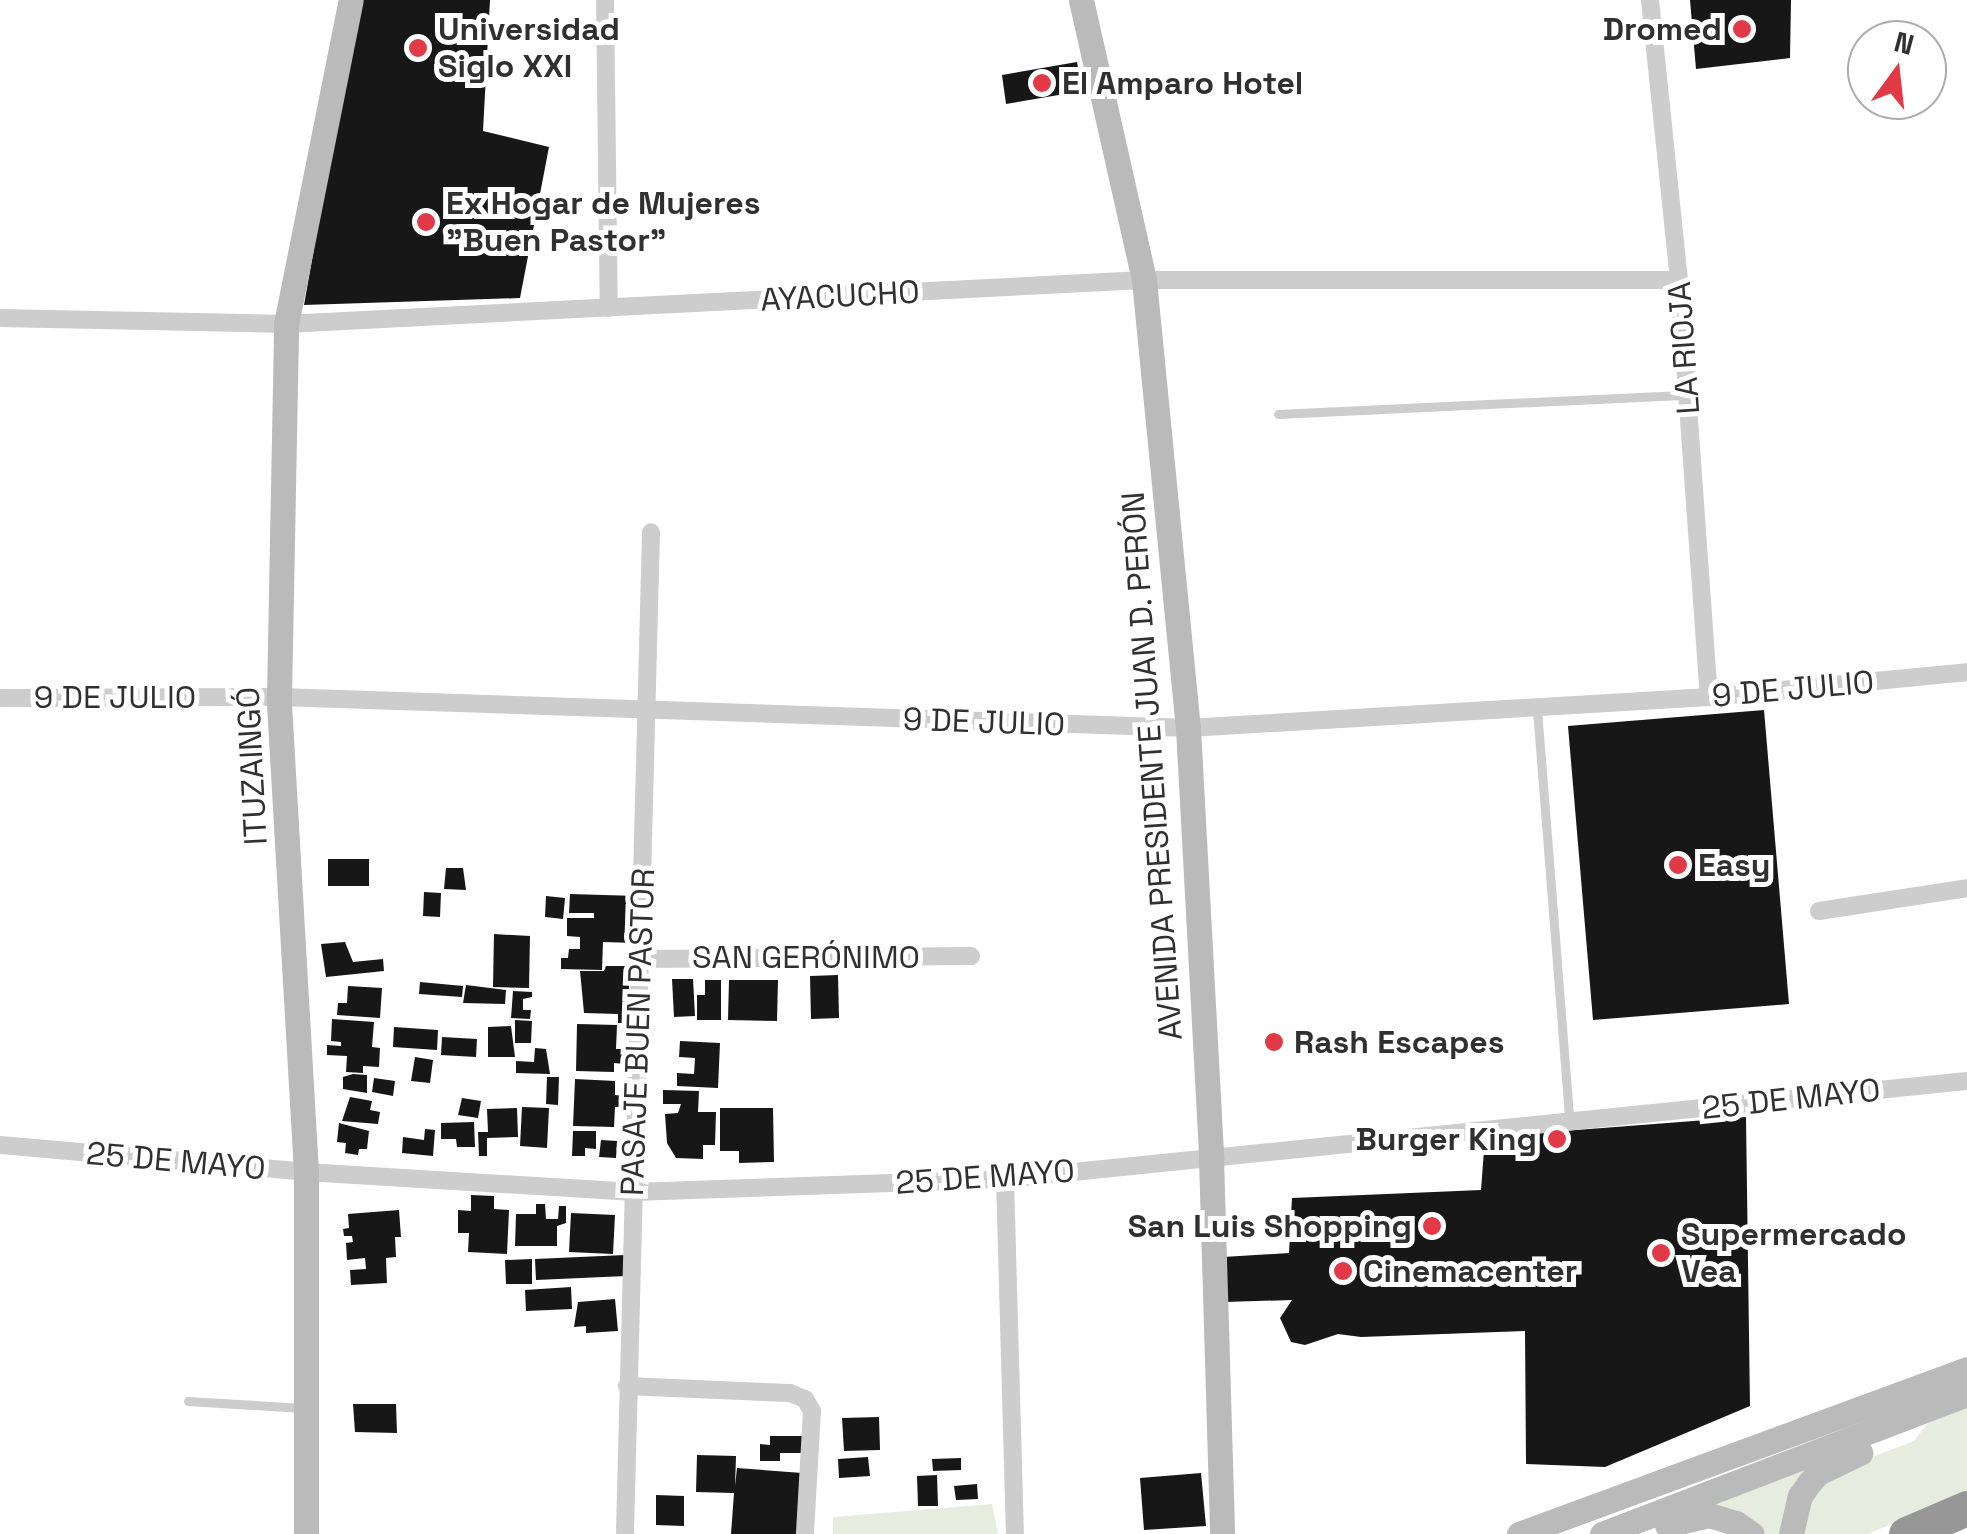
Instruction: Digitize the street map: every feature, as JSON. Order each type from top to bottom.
[{"type":"highway","points":[[1906,1534],[1967,1508]]},
{"type":"street","name":"ITUZAINGÓ","points":[[306,1534],[306,1172],[279,696],[286,324],[350,0]]},
{"type":"street","points":[[605,0],[609,308]]},
{"type":"street","name":"AVENIDA PRESIDENTE JUAN D. PERÓN","points":[[1082,0],[1144,280],[1188,728],[1211,1158],[1222,1534]]},
{"type":"street","name":"LA RIOJA","points":[[1650,0],[1680,280],[1709,697]]},
{"type":"street","name":"AYACUCHO","points":[[0,318],[286,324],[1144,280],[1680,280]]},
{"type":"street","name":"PASAJE BUEN PASTOR","points":[[626,1532],[651,532]]},
{"type":"street","name":"9 DE JULIO","points":[[0,698],[279,696],[1188,728],[1709,697],[1967,672]]},
{"type":"street","points":[[1819,910],[1967,888]]},
{"type":"street","name":"SAN GERÓNIMO","points":[[641,958],[971,956]]},
{"type":"street","name":"25 DE MAYO","points":[[0,1146],[306,1172],[634,1192],[1005,1180],[1967,1081]]},
{"type":"street","points":[[1005,1180],[1016,1534]]},
{"type":"street","points":[[1519,1534],[1967,1369]]},
{"type":"street","points":[[627,1386],[790,1393],[805,1399],[812,1412],[806,1534]]},
{"type":"street","points":[[1613,1530],[1967,1394]]},
{"type":"street","points":[[1791,1534],[1800,1496],[1818,1473],[1902,1436],[1923,1412]]},
{"type":"street","points":[[1613,1530],[1651,1531],[1695,1515],[1736,1524],[1752,1534]]},
{"type":"lane","points":[[1278,414],[1688,396]]},
{"type":"lane","points":[[1538,709],[1569,1120]]},
{"type":"lane","points":[[188,1400],[306,1408]]},
{"type":"shaded area","points":[[1967,1404],[1967,1492],[1868,1534],[1798,1534],[1813,1490],[1851,1465],[1914,1441],[1931,1419]]},
{"type":"shaded area","points":[[1814,1465],[1785,1534],[1762,1534],[1696,1510]]},
{"type":"shaded area","points":[[992,1504],[998,1534],[833,1534],[833,1517]]},
{"type":"building","name":"Ex Hogar de Mujeres \"Buen Pastor\"","points":[[358,0],[490,0],[483,131],[549,147],[520,298],[304,305]]},
{"type":"building","name":"Dromed","points":[[1690,0],[1791,0],[1790,58],[1696,69]]},
{"type":"building","name":"El Amparo Hotel","points":[[1077,62],[1082,91],[1006,104],[1002,75]]},
{"type":"building","name":"Easy","points":[[1764,710],[1789,1004],[1593,1020],[1568,726]]},
{"type":"building","points":[[328,859],[369,859],[369,886],[328,886]]},
{"type":"building","points":[[446,868],[463,868],[466,890],[444,889]]},
{"type":"building","points":[[424,892],[441,893],[440,917],[423,916]]},
{"type":"building","points":[[570,894],[637,896],[635,943],[603,942],[602,970],[561,969],[561,958],[568,958],[569,949],[580,949],[580,937],[567,936],[567,918],[594,918],[594,913],[569,913]]},
{"type":"building","points":[[546,896],[565,898],[563,919],[545,917]]},
{"type":"building","points":[[494,934],[530,936],[529,988],[493,987]]},
{"type":"building","points":[[345,942],[353,962],[383,959],[384,971],[326,977],[321,944]]},
{"type":"building","points":[[606,966],[629,966],[629,1023],[618,1023],[618,1014],[584,1013],[580,971],[604,971]]},
{"type":"building","points":[[838,975],[839,1018],[811,1019],[810,976]]},
{"type":"building","points":[[672,979],[693,979],[695,1016],[674,1017]]},
{"type":"building","points":[[705,980],[721,980],[721,1020],[697,1020],[697,995],[705,995]]},
{"type":"building","points":[[729,980],[778,980],[777,1021],[728,1020]]},
{"type":"building","points":[[420,982],[463,986],[462,997],[419,994]]},
{"type":"building","points":[[466,985],[506,990],[505,1004],[463,1003]]},
{"type":"building","points":[[348,986],[382,988],[380,1018],[337,1015],[338,1003],[347,1003]]},
{"type":"building","points":[[513,991],[532,992],[532,997],[523,999],[523,1010],[531,1010],[530,1019],[511,1018]]},
{"type":"building","points":[[332,1019],[374,1022],[372,1047],[380,1048],[379,1067],[363,1066],[363,1073],[346,1072],[347,1056],[327,1055],[327,1045],[341,1046],[341,1042],[331,1041]]},
{"type":"building","points":[[515,1020],[532,1021],[531,1043],[515,1043]]},
{"type":"building","points":[[577,1024],[617,1025],[616,1049],[625,1049],[625,1064],[614,1063],[614,1072],[576,1071]]},
{"type":"building","points":[[511,1026],[515,1057],[488,1057],[488,1027]]},
{"type":"building","points":[[394,1027],[438,1030],[437,1050],[393,1047]]},
{"type":"building","points":[[442,1037],[477,1039],[476,1057],[441,1055]]},
{"type":"building","points":[[680,1041],[720,1043],[718,1088],[677,1086],[677,1073],[694,1074],[695,1058],[679,1057]]},
{"type":"building","points":[[535,1048],[546,1049],[550,1074],[516,1073],[516,1061],[534,1062]]},
{"type":"building","points":[[415,1057],[433,1060],[430,1083],[411,1081]]},
{"type":"building","points":[[367,1075],[367,1093],[343,1089],[343,1077]]},
{"type":"building","points":[[547,1077],[559,1077],[558,1105],[546,1104]]},
{"type":"building","points":[[374,1078],[395,1081],[393,1096],[372,1092]]},
{"type":"building","points":[[575,1079],[615,1081],[615,1095],[623,1096],[623,1107],[615,1107],[614,1127],[573,1126]]},
{"type":"building","points":[[663,1090],[699,1091],[698,1112],[716,1112],[715,1145],[703,1145],[703,1159],[676,1158],[667,1143],[665,1114],[678,1113],[681,1104],[663,1104]]},
{"type":"building","points":[[350,1097],[372,1101],[370,1110],[380,1112],[378,1124],[342,1121]]},
{"type":"building","points":[[462,1098],[481,1101],[478,1118],[458,1115]]},
{"type":"building","points":[[522,1107],[549,1108],[547,1148],[520,1146]]},
{"type":"building","points":[[517,1108],[518,1137],[487,1138],[487,1156],[479,1156],[478,1132],[488,1132],[487,1109]]},
{"type":"building","points":[[720,1108],[773,1108],[774,1162],[739,1163],[739,1151],[720,1151]]},
{"type":"building","points":[[1746,1117],[1750,1406],[1605,1467],[1526,1464],[1525,1331],[1361,1337],[1338,1334],[1305,1345],[1291,1342],[1280,1318],[1292,1300],[1224,1302],[1223,1257],[1289,1253],[1292,1198],[1481,1190],[1485,1137]]},
{"type":"building","points":[[474,1122],[475,1147],[457,1147],[456,1139],[441,1139],[441,1123]]},
{"type":"building","points":[[339,1123],[369,1131],[367,1149],[359,1149],[358,1155],[345,1153],[346,1143],[337,1142]]},
{"type":"building","points":[[425,1129],[435,1130],[433,1156],[402,1153],[403,1137],[424,1140]]},
{"type":"building","points":[[573,1131],[596,1131],[596,1149],[585,1148],[585,1156],[572,1156]]},
{"type":"building","points":[[601,1140],[617,1141],[616,1158],[599,1157]]},
{"type":"building","points":[[471,1195],[494,1196],[494,1209],[509,1210],[507,1254],[468,1252],[469,1233],[458,1233],[458,1210],[471,1211]]},
{"type":"building","points":[[536,1204],[545,1204],[546,1219],[558,1219],[559,1206],[566,1206],[566,1223],[557,1226],[557,1246],[515,1246],[516,1214],[536,1214]]},
{"type":"building","points":[[399,1210],[401,1237],[395,1237],[396,1257],[386,1258],[387,1283],[351,1285],[350,1270],[366,1269],[365,1258],[347,1260],[346,1243],[353,1242],[352,1236],[344,1236],[343,1229],[349,1228],[348,1214]]},
{"type":"building","points":[[571,1213],[615,1215],[613,1254],[569,1252]]},
{"type":"building","points":[[625,1255],[626,1276],[536,1280],[535,1259]]},
{"type":"building","points":[[532,1259],[532,1284],[506,1284],[505,1260]]},
{"type":"building","points":[[571,1287],[572,1309],[526,1311],[525,1290]]},
{"type":"building","points":[[615,1299],[618,1331],[586,1333],[586,1326],[574,1327],[578,1302]]},
{"type":"building","points":[[353,1404],[396,1404],[397,1433],[355,1432]]},
{"type":"building","points":[[879,1417],[880,1450],[844,1451],[842,1418]]},
{"type":"building","points":[[770,1436],[802,1436],[802,1453],[780,1453],[780,1461],[760,1461],[760,1444],[770,1445]]},
{"type":"building","points":[[697,1455],[736,1456],[735,1486],[737,1468],[802,1473],[800,1534],[731,1534],[734,1493],[696,1492]]},
{"type":"building","points":[[868,1457],[870,1476],[839,1478],[838,1459]]},
{"type":"building","points":[[961,1458],[961,1470],[933,1471],[932,1459]]},
{"type":"building","points":[[1201,1473],[1206,1526],[1144,1530],[1140,1478]]},
{"type":"building","points":[[937,1475],[938,1506],[918,1506],[917,1476]]},
{"type":"building","points":[[977,1484],[978,1499],[956,1500],[954,1486]]},
{"type":"building","points":[[656,1495],[684,1496],[684,1526],[656,1525]]},
{"type":"place","name":"Dromed","points":[[1742,29]]},
{"type":"place","name":"Universidad Siglo XXI","points":[[418,48]]},
{"type":"place","name":"El Amparo Hotel","points":[[1042,83]]},
{"type":"place","name":"Ex Hogar de Mujeres \"Buen Pastor\"","points":[[426,222]]},
{"type":"place","name":"Easy","points":[[1678,865]]},
{"type":"place","name":"Rash Escapes","points":[[1274,1042]]},
{"type":"place","name":"Burger King","points":[[1557,1139]]},
{"type":"place","name":"San Luis Shopping","points":[[1432,1226]]},
{"type":"place","name":"Supermercado Vea","points":[[1661,1253]]},
{"type":"place","name":"Cinemacenter","points":[[1343,1271]]}]
